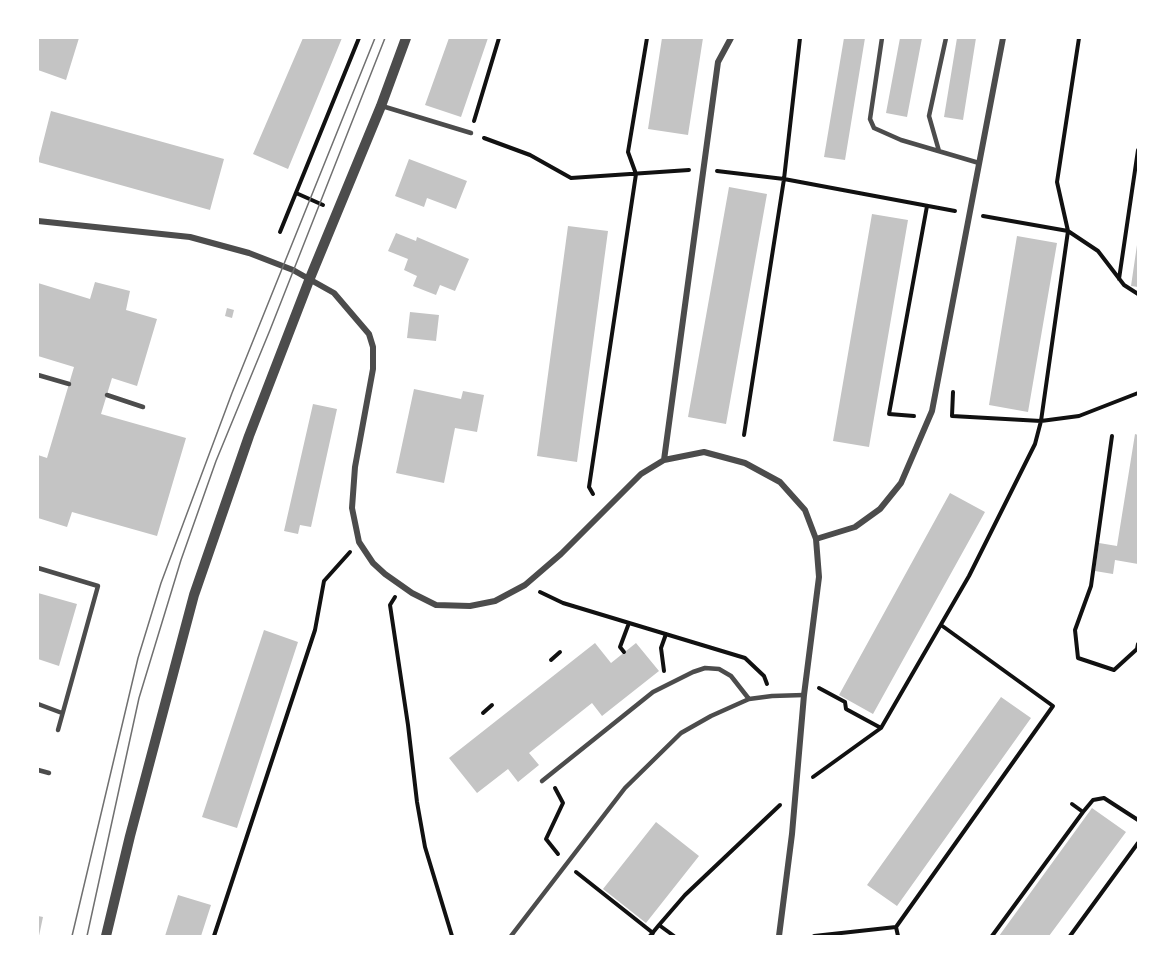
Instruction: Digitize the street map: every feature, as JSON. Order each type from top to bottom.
[{"type":"street","points":[[106,936],[194,595],[249,436],[406,38]]},
{"type":"street","points":[[664,460],[718,62],[731,38]]},
{"type":"street","points":[[816,539],[855,527],[880,509],[901,483],[929,416],[1003,38]]},
{"type":"street","points":[[38,221],[190,237],[249,253],[310,278],[334,293],[369,334],[373,347],[372,369],[353,487],[352,508],[359,542],[374,563],[402,586],[436,605],[470,606],[495,601],[525,585],[561,554],[641,474],[664,460],[704,452],[745,463],[780,482],[805,510],[816,539],[819,577],[804,694],[792,834],[779,936]]},
{"type":"lane","points":[[882,38],[870,119],[874,129],[901,140],[979,163]]},
{"type":"lane","points":[[939,151],[929,116],[946,38]]},
{"type":"lane","points":[[381,106],[471,133]]},
{"type":"lane","points":[[38,375],[69,384]]},
{"type":"lane","points":[[106,395],[143,406]]},
{"type":"lane","points":[[38,568],[98,586],[58,730]]},
{"type":"lane","points":[[542,781],[653,692],[693,672],[705,668],[719,669],[730,676],[749,699]]},
{"type":"lane","points":[[511,936],[626,788],[681,733],[749,699],[804,694]]},
{"type":"lane","points":[[38,704],[62,713]]},
{"type":"lane","points":[[38,770],[49,773]]},
{"type":"path","points":[[280,232],[359,38]]},
{"type":"path","points":[[499,38],[471,133],[530,155],[571,178],[703,169],[784,179],[1068,231],[1098,250],[1124,285],[1138,294]]},
{"type":"path","points":[[593,494],[589,487],[636,174],[628,152],[647,38]]},
{"type":"path","points":[[744,435],[784,179],[800,38]]},
{"type":"path","points":[[548,776],[563,803],[546,839],[566,863],[652,934],[685,895],[795,790],[881,728],[974,566],[1035,444],[1041,421],[1068,231],[1057,182],[1079,38]]},
{"type":"path","points":[[1119,279],[1138,150]]},
{"type":"path","points":[[296,193],[337,211]]},
{"type":"path","points":[[927,206],[889,414],[929,416]]},
{"type":"path","points":[[936,389],[953,391],[952,416],[1041,421],[1079,416],[1138,393]]},
{"type":"path","points":[[1112,436],[1091,586],[1075,630],[1078,657],[1114,669],[1137,649],[1138,644]]},
{"type":"path","points":[[214,936],[315,630],[324,581],[359,542]]},
{"type":"path","points":[[525,585],[563,603],[745,658],[764,676],[772,696]]},
{"type":"path","points":[[402,586],[390,604],[404,692],[417,802],[425,847],[452,936]]},
{"type":"path","points":[[624,652],[621,647],[629,623]]},
{"type":"path","points":[[898,936],[896,927],[1053,706],[941,625]]},
{"type":"path","points":[[666,634],[661,648],[663,668],[671,683]]},
{"type":"path","points":[[551,660],[560,652]]},
{"type":"path","points":[[806,686],[822,689],[837,697],[845,702],[846,709],[881,728]]},
{"type":"path","points":[[483,713],[492,705]]},
{"type":"path","points":[[992,936],[1093,800],[1104,798],[1138,820]]},
{"type":"path","points":[[1072,804],[1083,812]]},
{"type":"path","points":[[1070,936],[1138,843]]},
{"type":"path","points":[[659,925],[674,936]]},
{"type":"path","points":[[814,936],[896,927]]},
{"type":"building","points":[[38,38],[79,38],[66,80],[38,70]]},
{"type":"building","points":[[303,38],[342,38],[288,169],[253,154]]},
{"type":"building","points":[[449,38],[488,38],[461,117],[425,105]]},
{"type":"building","points":[[662,38],[703,38],[688,135],[648,129]]},
{"type":"building","points":[[844,38],[865,38],[845,160],[824,157]]},
{"type":"building","points":[[900,38],[922,38],[907,117],[886,113]]},
{"type":"building","points":[[957,38],[976,38],[963,120],[944,117]]},
{"type":"building","points":[[51,111],[224,159],[210,210],[38,162]]},
{"type":"building","points":[[409,159],[467,181],[456,209],[427,198],[424,207],[395,196]]},
{"type":"building","points":[[729,187],[767,194],[726,424],[688,417]]},
{"type":"building","points":[[872,214],[908,220],[869,447],[833,441]]},
{"type":"building","points":[[568,226],[608,231],[577,462],[537,456]]},
{"type":"building","points":[[396,233],[416,241],[417,237],[469,259],[455,291],[440,285],[436,295],[413,286],[417,276],[404,270],[408,259],[388,251]]},
{"type":"building","points":[[1017,236],[1057,243],[1028,412],[989,405]]},
{"type":"building","points":[[1138,245],[1138,287],[1131,286]]},
{"type":"building","points":[[95,282],[130,291],[126,310],[157,319],[137,386],[112,378],[101,414],[186,438],[157,536],[72,512],[67,527],[38,518],[38,455],[47,458],[74,367],[38,356],[38,283],[90,299]]},
{"type":"building","points":[[227,308],[234,310],[232,318],[225,316]]},
{"type":"building","points":[[410,312],[439,315],[436,341],[407,338]]},
{"type":"building","points":[[414,389],[461,399],[463,391],[484,395],[477,432],[455,428],[444,483],[396,473]]},
{"type":"building","points":[[313,404],[337,409],[311,527],[300,525],[298,534],[284,531]]},
{"type":"building","points":[[1135,434],[1138,435],[1138,564],[1115,560],[1113,574],[1095,571],[1099,543],[1117,546]]},
{"type":"building","points":[[950,493],[985,512],[873,714],[839,695]]},
{"type":"building","points":[[38,593],[77,604],[59,666],[38,659]]},
{"type":"building","points":[[264,630],[298,642],[237,828],[202,817]]},
{"type":"building","points":[[595,643],[611,663],[636,643],[659,671],[602,716],[592,703],[529,753],[539,765],[518,782],[508,769],[477,793],[449,758]]},
{"type":"building","points":[[1001,697],[1031,718],[897,906],[867,885]]},
{"type":"building","points":[[1092,808],[1126,832],[1049,936],[999,936]]},
{"type":"building","points":[[656,822],[699,856],[646,923],[603,889]]},
{"type":"building","points":[[178,895],[211,905],[201,936],[165,936]]},
{"type":"building","points":[[38,916],[43,917],[39,936],[38,936]]},
{"type":"tram line","points":[[72,936],[138,658],[161,583],[232,393],[375,38]]},
{"type":"tram line","points":[[87,936],[139,698],[181,560],[216,461],[385,38]]}]
